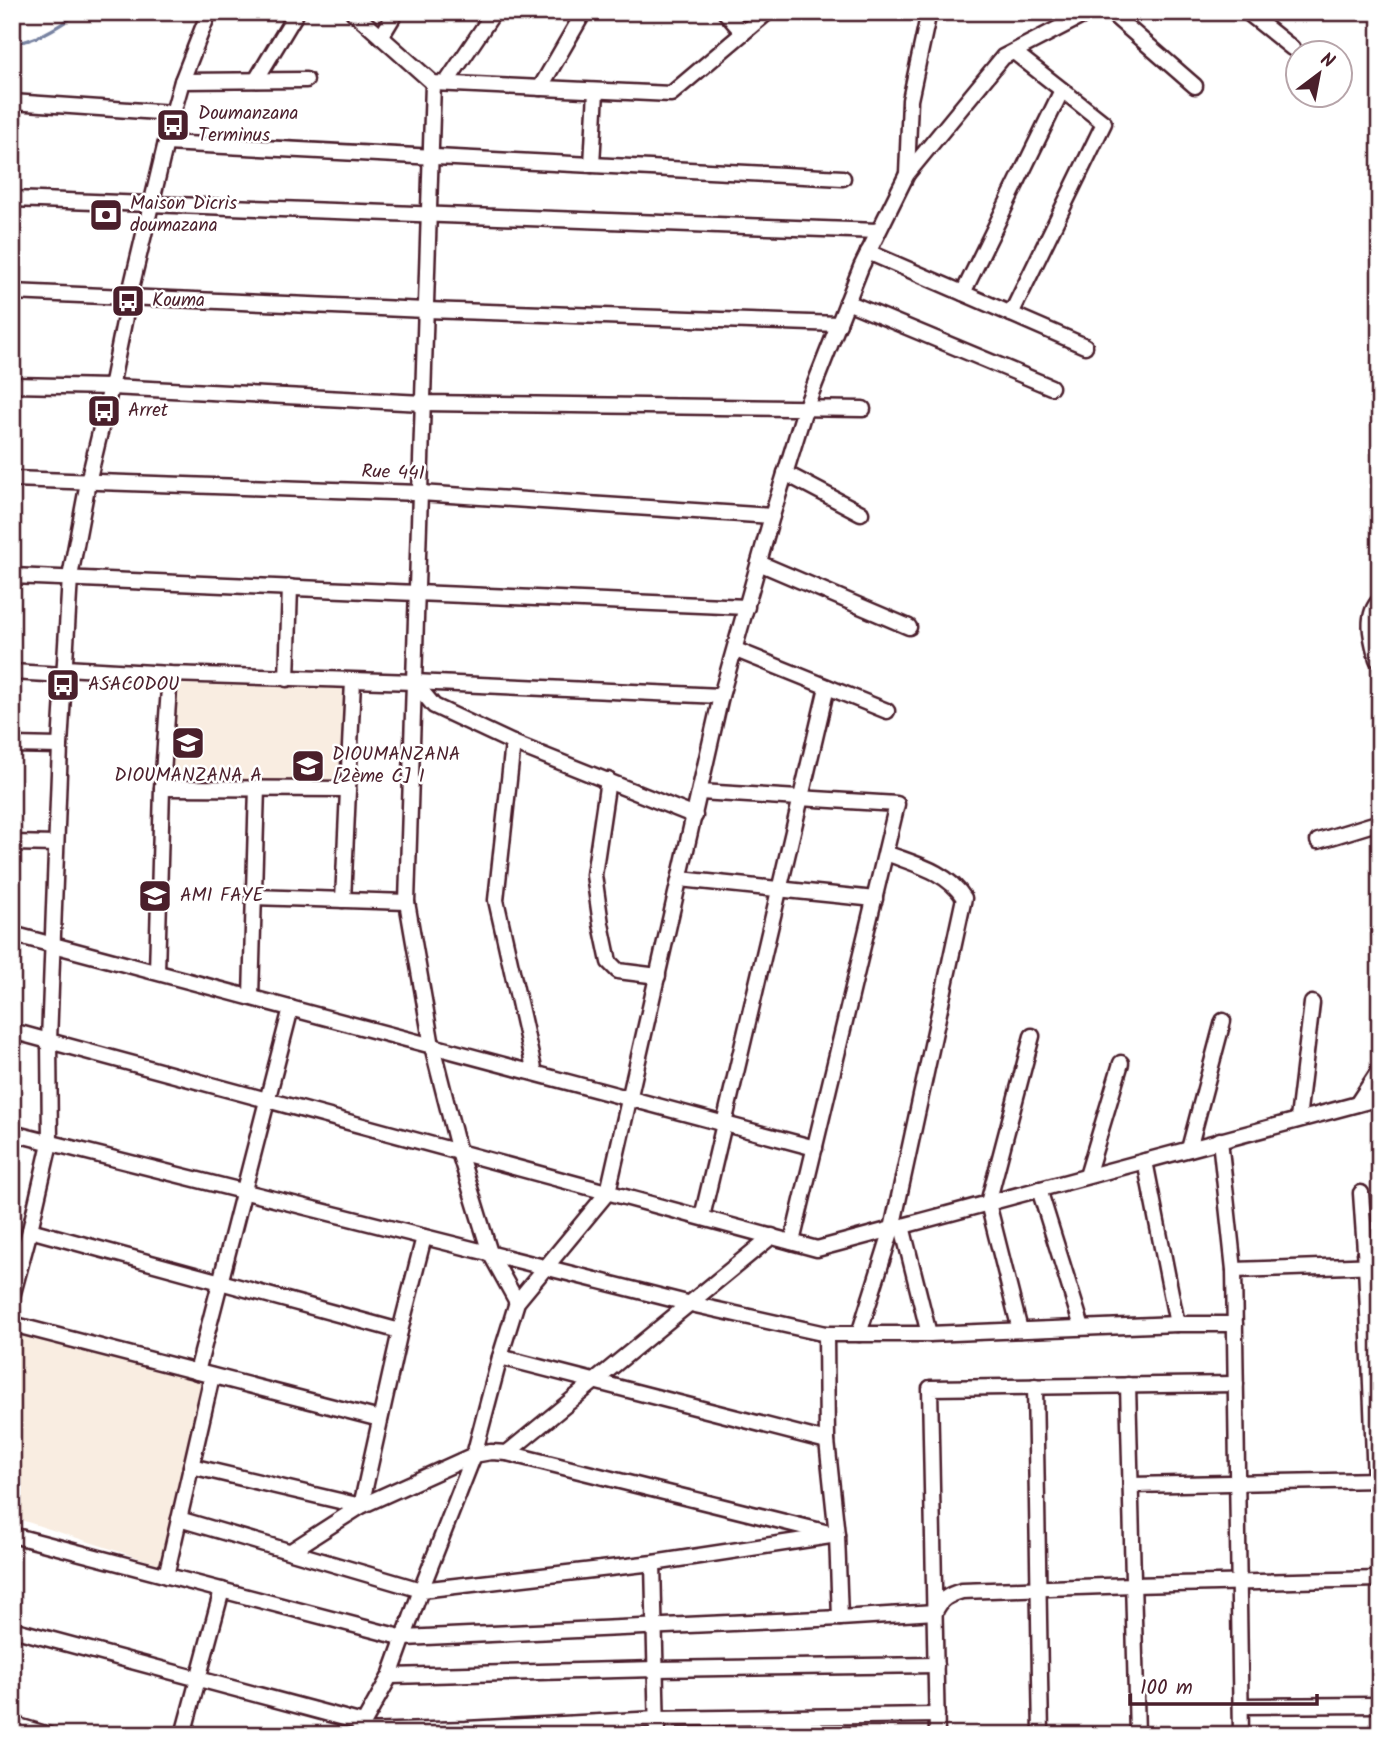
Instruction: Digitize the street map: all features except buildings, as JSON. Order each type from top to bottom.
[{"type":"street","points":[[12,1297],[50,1143],[49,1041],[60,746],[70,578],[88,482],[173,113],[182,81],[209,12]]},
{"type":"street","points":[[256,80],[297,12]]},
{"type":"street","points":[[353,12],[440,83],[671,94],[768,12]]},
{"type":"street","points":[[381,37],[396,12]]},
{"type":"street","points":[[494,12],[440,83],[431,157],[407,902],[432,1046],[459,1152],[490,1253],[517,1302]]},
{"type":"street","points":[[540,88],[584,12]]},
{"type":"street","points":[[725,12],[744,33]]},
{"type":"street","points":[[907,174],[910,100],[929,12]]},
{"type":"street","points":[[360,1730],[390,1676],[474,1455],[517,1302],[608,1192],[721,696],[805,409],[860,267],[907,174],[1003,57],[1090,12]]},
{"type":"street","points":[[1110,12],[1195,86]]},
{"type":"street","points":[[1247,12],[1284,41]]},
{"type":"street","points":[[1011,314],[1104,123],[1014,52]]},
{"type":"street","points":[[182,81],[306,80]]},
{"type":"street","points":[[964,293],[1062,90]]},
{"type":"street","points":[[593,165],[596,91]]},
{"type":"street","points":[[12,102],[173,113]]},
{"type":"street","points":[[166,143],[843,178]]},
{"type":"street","points":[[12,200],[878,231]]},
{"type":"street","points":[[868,252],[1085,346]]},
{"type":"street","points":[[12,292],[839,324]]},
{"type":"street","points":[[847,302],[1051,387]]},
{"type":"street","points":[[12,384],[423,403],[863,409]]},
{"type":"street","points":[[785,473],[861,513]]},
{"type":"street","name":"Rue 441","points":[[12,479],[420,493],[772,516]]},
{"type":"street","points":[[759,563],[909,627]]},
{"type":"street","points":[[12,576],[747,607]]},
{"type":"street","points":[[287,679],[289,587]]},
{"type":"street","points":[[1380,600],[1373,606],[1370,630],[1377,659],[1380,660]]},
{"type":"street","points":[[736,650],[887,711]]},
{"type":"street","points":[[12,672],[414,682],[721,696]]},
{"type":"street","points":[[157,972],[162,788],[170,674]]},
{"type":"street","points":[[343,900],[353,681]]},
{"type":"street","points":[[414,682],[434,706],[513,743],[695,816]]},
{"type":"street","points":[[702,1217],[827,687]]},
{"type":"street","points":[[513,743],[496,900],[535,1073]]},
{"type":"street","points":[[12,745],[60,746]]},
{"type":"street","points":[[608,780],[594,875],[609,962],[618,971],[658,975]]},
{"type":"street","points":[[251,997],[257,787]]},
{"type":"street","points":[[162,788],[348,789]]},
{"type":"street","points":[[700,792],[897,804],[792,1242]]},
{"type":"street","points":[[1318,841],[1380,822]]},
{"type":"street","points":[[12,843],[56,845]]},
{"type":"street","points":[[859,1334],[897,1227],[964,898],[957,887],[941,875],[886,853]]},
{"type":"street","points":[[680,879],[875,899]]},
{"type":"street","points":[[253,897],[407,902]]},
{"type":"street","points":[[12,933],[815,1148]]},
{"type":"street","points":[[1298,1119],[1312,1003]]},
{"type":"street","points":[[166,1576],[191,1466],[220,1282],[291,1008]]},
{"type":"street","points":[[1189,1149],[1223,1021]]},
{"type":"street","points":[[12,1031],[817,1249],[1380,1098]]},
{"type":"street","points":[[1020,1330],[988,1203],[1032,1036]]},
{"type":"street","points":[[1087,1176],[1121,1063]]},
{"type":"street","points":[[1357,1104],[1380,1069]]},
{"type":"street","points":[[12,1133],[691,1304],[826,1334],[929,1334],[1235,1324]]},
{"type":"street","points":[[1220,1140],[1234,1270],[1241,1735]]},
{"type":"street","points":[[1144,1161],[1177,1324]]},
{"type":"street","points":[[1039,1189],[1082,1327]]},
{"type":"street","points":[[1131,1485],[1377,1480],[1373,1265],[1361,1193]]},
{"type":"street","points":[[897,1227],[929,1334]]},
{"type":"street","points":[[30,1230],[400,1331]]},
{"type":"street","points":[[507,1453],[772,1236]]},
{"type":"street","points":[[360,1506],[424,1237]]},
{"type":"street","points":[[1234,1270],[1373,1265]]},
{"type":"street","points":[[12,1324],[380,1419]]},
{"type":"street","points":[[826,1334],[827,1441],[837,1535],[840,1618]]},
{"type":"street","points":[[500,1357],[827,1441]]},
{"type":"street","points":[[937,1735],[930,1388],[1236,1384]]},
{"type":"street","points":[[1128,1385],[1137,1735]]},
{"type":"street","points":[[1035,1386],[1041,1735]]},
{"type":"street","points":[[291,1551],[360,1506],[474,1455],[491,1452],[507,1453],[837,1535]]},
{"type":"street","points":[[191,1466],[360,1506]]},
{"type":"street","points":[[179,1519],[421,1590],[653,1563],[837,1535]]},
{"type":"street","points":[[12,1535],[404,1638],[935,1612]]},
{"type":"street","points":[[653,1563],[657,1735]]},
{"type":"street","points":[[935,1612],[938,1605],[950,1594],[962,1591],[1380,1579]]},
{"type":"street","points":[[183,1735],[222,1590]]},
{"type":"street","points":[[12,1629],[198,1679],[360,1730],[466,1732],[657,1719],[937,1715]]},
{"type":"street","points":[[390,1676],[936,1665]]},
{"type":"street","points":[[1241,1706],[1380,1705]]},
{"type":"street","points":[[12,1724],[48,1735]]},
{"type":"shaded area","points":[[175,684],[344,688],[341,784],[170,775]]},
{"type":"shaded area","points":[[17,1326],[203,1376],[161,1565],[12,1517],[12,1372]]},
{"type":"waterway","points":[[12,43],[39,36],[80,12]]},
{"type":"place","name":"Doumanzana Terminus","points":[[173,125]]},
{"type":"place","name":"Maison Dicris doumazana","points":[[106,215]]},
{"type":"place","name":"Kouma","points":[[128,301]]},
{"type":"place","name":"Arret","points":[[104,411]]},
{"type":"place","name":"ASACODOU","points":[[63,685]]},
{"type":"place","name":"DIOUMANZANA A","points":[[188,743]]},
{"type":"place","name":"DIOUMANZANA [2ème C] I","points":[[308,766]]},
{"type":"place","name":"AMI FAYE","points":[[155,896]]}]
